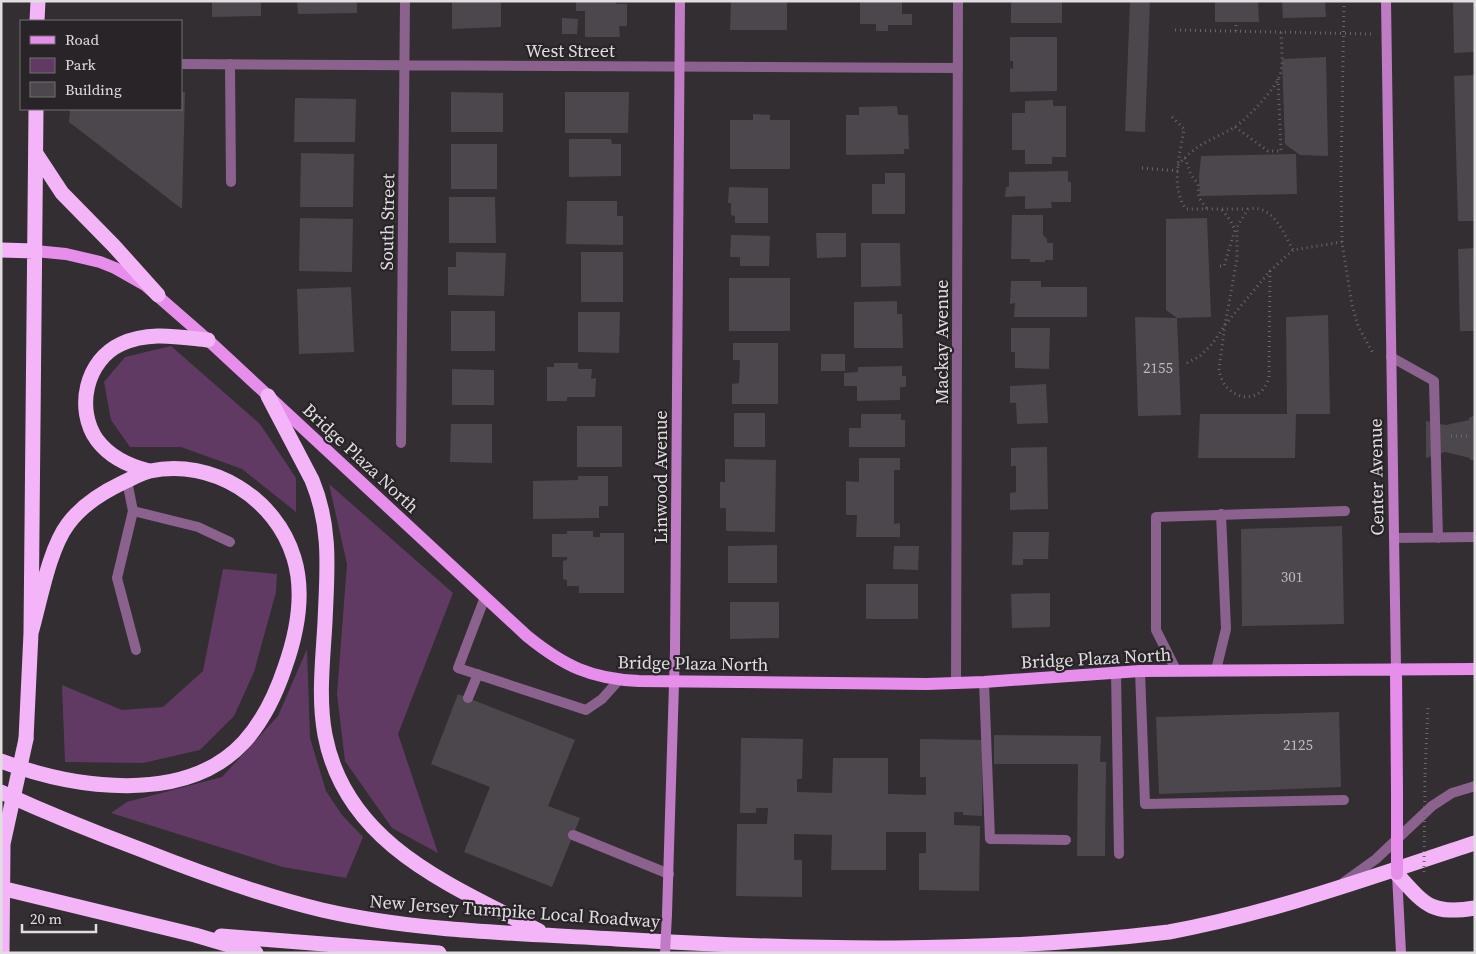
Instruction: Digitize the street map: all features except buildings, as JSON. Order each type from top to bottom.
[{"type":"highway","points":[[37,20],[38,1]]},
{"type":"highway","points":[[2,953],[2,840],[26,739],[31,633],[36,110]]},
{"type":"highway","points":[[36,154],[66,197],[158,295]]},
{"type":"highway","points":[[1,250],[35,252]]},
{"type":"highway","points":[[149,471],[130,465],[114,456],[102,445],[93,432],[86,411],[86,402],[87,391],[94,370],[106,353],[121,344],[137,338],[165,335],[208,340]]},
{"type":"highway","points":[[268,396],[312,480],[325,523],[328,565],[322,707],[328,747],[341,784],[352,804],[366,821],[385,840],[407,857],[442,880],[545,934]]},
{"type":"highway","points":[[1,761],[36,773],[86,783],[131,785],[174,780],[202,772],[230,754],[254,730],[271,702],[292,645],[299,608],[298,574],[294,558],[287,539],[266,508],[248,492],[216,476],[193,470],[149,471],[94,498],[68,524],[53,552],[31,633]]},
{"type":"highway","name":"New Jersey Turnpike Local Roadway","points":[[1,792],[180,865],[304,906],[350,916],[392,923],[458,929],[809,950],[896,952],[1013,948],[1122,939],[1216,922],[1253,913],[1475,843]]},
{"type":"highway","points":[[1,798],[32,806]]},
{"type":"highway","points":[[1397,874],[1428,906],[1449,911],[1470,909]]},
{"type":"highway","points":[[1,888],[195,934],[256,953]]},
{"type":"highway","points":[[195,934],[439,953]]},
{"type":"main road","name":"Bridge Plaza North","points":[[35,252],[66,254],[100,262],[130,276],[158,295],[527,636],[563,662],[601,677],[619,680],[847,684],[984,682],[1116,672],[1176,670],[1475,669]]},
{"type":"main road","name":"Center Avenue","points":[[1396,669],[1397,874]]},
{"type":"street","name":"South Street","points":[[402,443],[406,1]]},
{"type":"street","name":"Linwood Avenue","points":[[665,953],[674,681],[680,1]]},
{"type":"street","name":"Mackay Avenue","points":[[956,683],[958,1]]},
{"type":"street","name":"Center Avenue","points":[[1386,1],[1396,669]]},
{"type":"street","name":"West Street","points":[[182,64],[958,68]]},
{"type":"street","points":[[230,64],[231,182]]},
{"type":"street","points":[[1392,357],[1434,381],[1438,538]]},
{"type":"street","points":[[127,481],[133,511],[117,578],[136,650]]},
{"type":"street","points":[[133,511],[198,527],[230,542]]},
{"type":"street","points":[[1176,670],[1156,630],[1156,517],[1345,511]]},
{"type":"street","points":[[1216,670],[1226,629],[1220,514]]},
{"type":"street","points":[[1394,538],[1475,537]]},
{"type":"street","points":[[485,597],[458,668],[586,710],[602,699],[619,680]]},
{"type":"street","points":[[1140,671],[1145,804],[1344,800]]},
{"type":"street","points":[[1116,672],[1119,854]]},
{"type":"street","points":[[468,698],[478,674]]},
{"type":"street","points":[[984,682],[990,839],[1066,840]]},
{"type":"street","points":[[1336,888],[1376,859],[1432,806],[1452,793],[1475,786]]},
{"type":"street","points":[[573,835],[669,874]]},
{"type":"street","name":"Center Avenue","points":[[1397,874],[1401,953]]},
{"type":"path","points":[[1344,1],[1341,177],[1342,242],[1348,270],[1352,305],[1358,326],[1371,352],[1392,373]]},
{"type":"path","points":[[1236,22],[1236,31]]},
{"type":"path","points":[[1176,30],[1386,34]]},
{"type":"path","points":[[1178,165],[1198,145],[1235,127],[1256,108],[1280,76],[1282,60],[1281,32]]},
{"type":"path","points":[[1235,127],[1268,151],[1281,150],[1278,78]]},
{"type":"path","points":[[1172,117],[1184,129],[1178,171],[1179,194],[1181,202],[1186,209],[1262,210],[1273,216],[1293,250]]},
{"type":"path","points":[[1185,158],[1191,175],[1198,184],[1199,198],[1208,209]]},
{"type":"path","points":[[1142,168],[1178,171]]},
{"type":"path","points":[[1220,266],[1224,266],[1238,227],[1248,209]]},
{"type":"path","points":[[1222,210],[1236,232],[1237,259],[1219,370],[1220,376],[1230,393],[1245,398],[1255,396],[1267,385],[1269,377],[1270,271]]},
{"type":"path","points":[[1187,363],[1200,356],[1213,343],[1225,325],[1270,271],[1293,250],[1342,242]]},
{"type":"path","points":[[1424,872],[1428,706]]},
{"type":"green space","points":[[171,346],[260,424],[296,478],[296,512],[242,469],[181,447],[130,447],[111,420],[104,382],[125,357]]},
{"type":"green space","points":[[329,484],[453,593],[398,734],[438,853],[392,828],[345,761],[337,694],[347,564]]},
{"type":"green space","points":[[223,569],[277,574],[276,592],[254,672],[234,716],[200,750],[143,763],[65,762],[62,685],[122,710],[163,707],[203,671]]},
{"type":"green space","points":[[307,649],[310,738],[326,791],[342,815],[363,837],[346,878],[283,867],[111,813],[127,802],[222,777],[278,716]]}]
